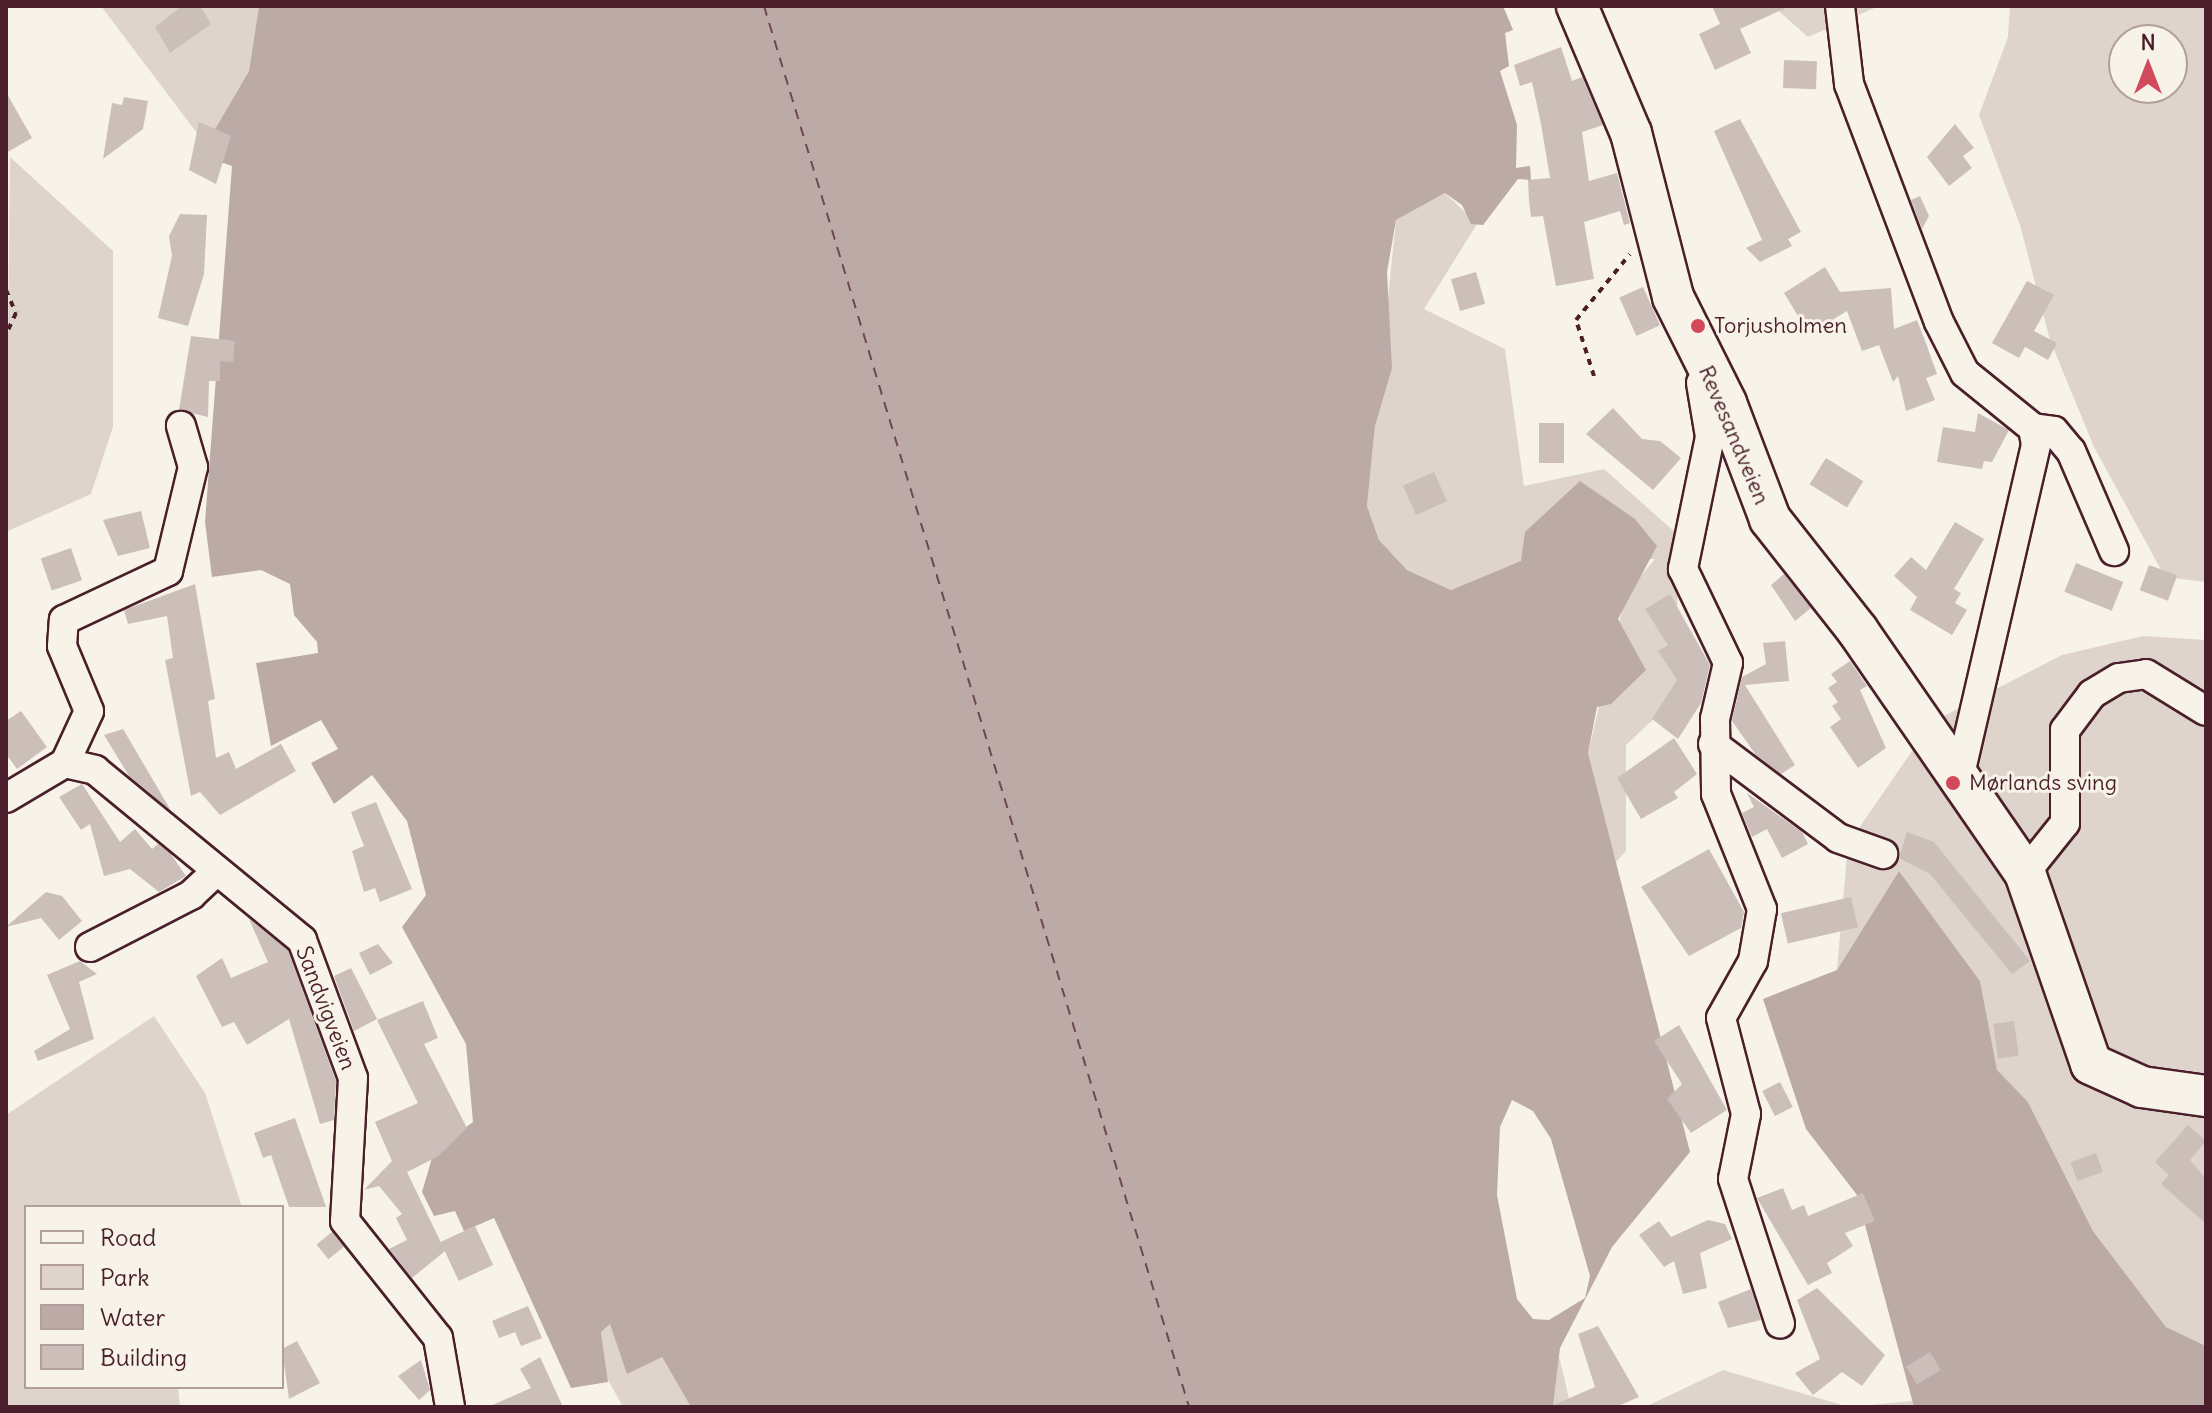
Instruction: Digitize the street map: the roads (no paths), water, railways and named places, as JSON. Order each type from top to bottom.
[{"type":"main road","name":"Revesandveien","points":[[1577,6],[1631,133],[1685,324],[1726,403],[1770,519],[1960,775],[2025,873],[2091,1064],[2197,1089]]},
{"type":"street","points":[[1840,6],[1849,84],[1939,322],[1965,373],[2033,428],[2054,431],[2071,451],[2114,551]]},
{"type":"street","points":[[1685,324],[1680,334],[1705,389],[1710,437],[1683,569],[1728,663],[1713,744],[1716,794],[1762,909],[1753,961],[1721,1018],[1746,1114],[1733,1179],[1780,1324]]},
{"type":"street","points":[[6,798],[65,763],[89,711],[62,646],[64,620],[168,571],[193,467],[181,426]]},
{"type":"street","points":[[1960,775],[2036,445],[2033,428]]},
{"type":"street","points":[[2025,873],[2065,823],[2065,730],[2092,694],[2119,678],[2146,674],[2206,711]]},
{"type":"street","points":[[1713,744],[1838,838],[1883,854]]},
{"type":"street","name":"Sandvigveien","points":[[65,763],[95,770],[215,873],[302,940],[353,1078],[345,1221],[438,1338],[450,1407]]},
{"type":"street","points":[[90,947],[191,895],[215,873]]},
{"type":"water","points":[[259,6],[1503,6],[1513,30],[1505,33],[1509,66],[1500,71],[1517,125],[1516,168],[1530,166],[1531,180],[1518,179],[1483,225],[1471,224],[1462,205],[1445,193],[1396,220],[1387,272],[1392,368],[1375,426],[1367,506],[1379,540],[1407,570],[1451,590],[1521,561],[1525,532],[1580,481],[1635,519],[1657,546],[1618,619],[1646,670],[1611,704],[1597,707],[1588,753],[1690,1152],[1612,1247],[1560,1348],[1553,1407],[691,1407],[662,1357],[627,1374],[610,1324],[601,1332],[608,1382],[571,1388],[494,1218],[464,1231],[455,1211],[434,1216],[422,1192],[434,1151],[473,1122],[466,1044],[402,927],[426,895],[407,821],[372,775],[334,804],[311,763],[338,749],[321,720],[271,746],[256,663],[318,653],[317,642],[294,615],[290,584],[261,570],[212,577],[205,522],[232,166],[200,155],[249,71]],"holes":[[[1512,1100],[1533,1111],[1551,1139],[1590,1276],[1585,1298],[1549,1320],[1533,1319],[1517,1299],[1497,1195],[1500,1127]]]},
{"type":"water","points":[[1899,871],[1980,981],[1997,1070],[2028,1102],[2093,1231],[2166,1327],[2206,1346],[2206,1407],[1914,1407],[1857,1195],[1806,1129],[1763,999],[1837,970]]},
{"type":"place","name":"Torjusholmen","points":[[1698,326]]},
{"type":"place","name":"Mørlands sving","points":[[1953,783]]}]
